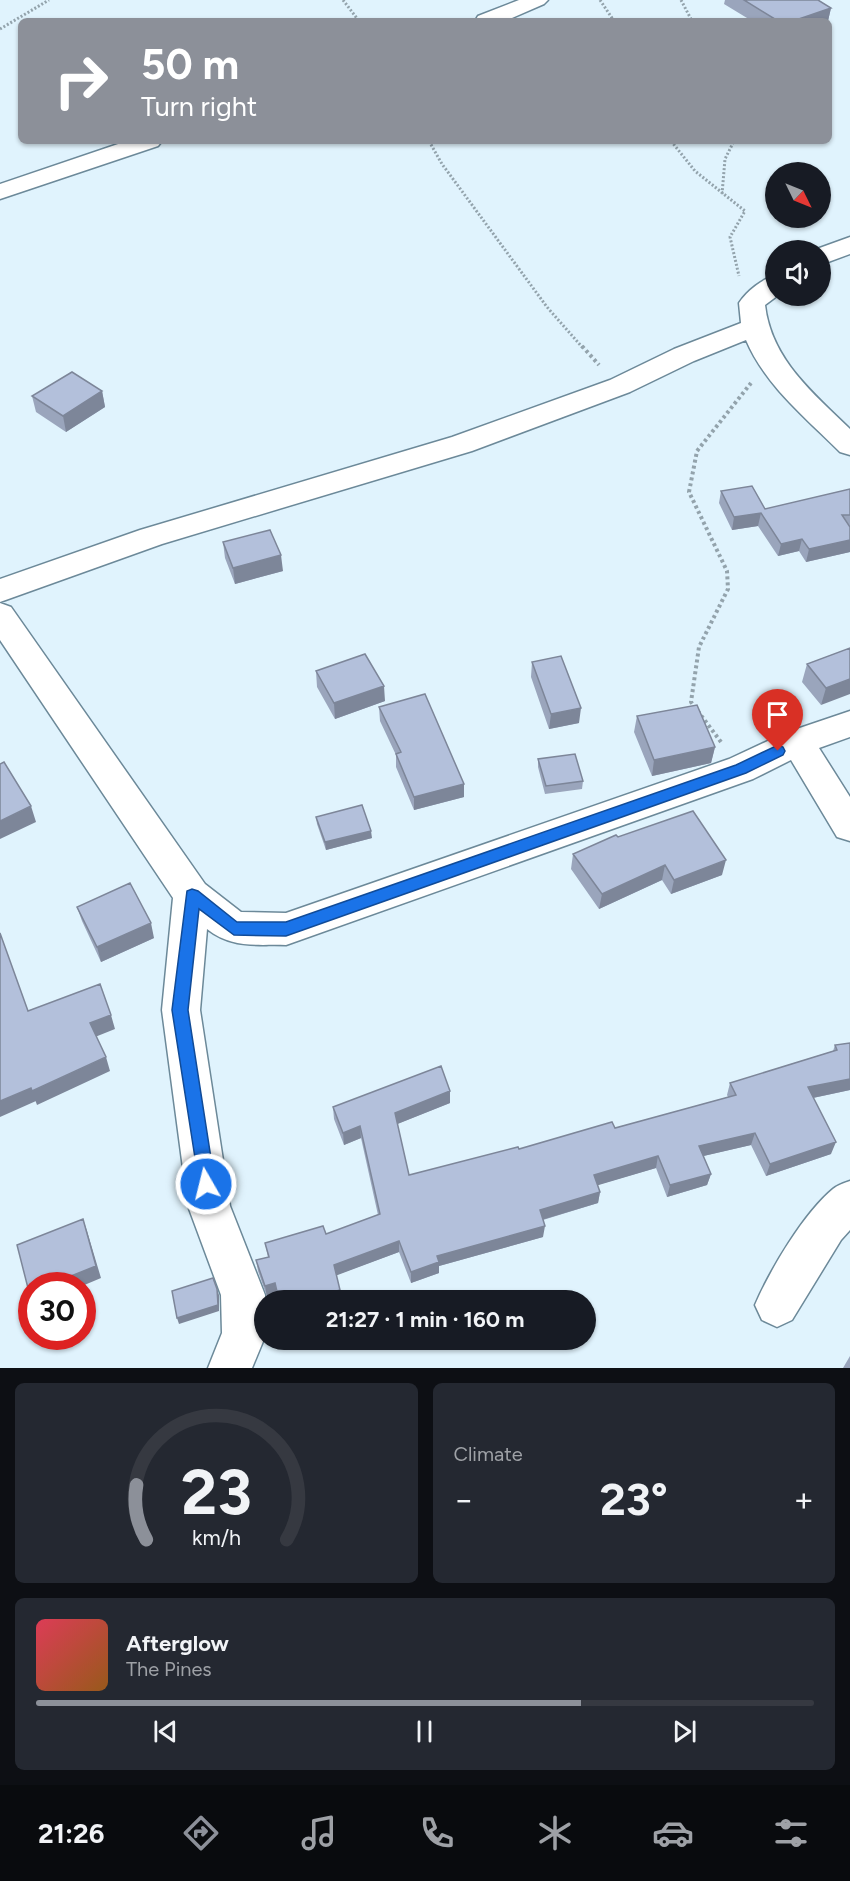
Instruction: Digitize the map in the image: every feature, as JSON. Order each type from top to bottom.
[{"type":"street","points":[[493,18],[537,0]]},
{"type":"street","points":[[0,192],[141,144]]},
{"type":"street","points":[[831,253],[850,245]]},
{"type":"street","points":[[0,591],[151,537],[462,444],[620,386],[684,356],[754,315],[765,299]]},
{"type":"street","points":[[754,315],[770,359],[801,396],[850,445]]},
{"type":"street","points":[[0,615],[192,895],[234,928],[286,929],[741,769],[797,742],[850,724]]},
{"type":"street","points":[[797,742],[850,827]]},
{"type":"street","points":[[192,895],[180,1010],[209,1206],[243,1295],[244,1333],[230,1368]]},
{"type":"street","points":[[777,1305],[826,1225],[850,1201]]},
{"type":"path","points":[[0,29],[49,0]]},
{"type":"path","points":[[343,0],[357,18]]},
{"type":"path","points":[[600,0],[612,18]]},
{"type":"path","points":[[681,0],[690,18]]},
{"type":"path","points":[[431,144],[442,164],[547,307],[620,386]]},
{"type":"path","points":[[673,144],[679,155],[722,194],[745,211],[730,237],[734,262],[754,315]]},
{"type":"path","points":[[722,194],[723,168],[731,144]]},
{"type":"path","points":[[741,769],[691,702],[699,646],[728,590],[727,571],[689,492],[697,451],[770,359]]},
{"type":"building","points":[[744,0],[818,0],[831,8],[802,18],[773,18]]},
{"type":"building","points":[[72,372],[102,391],[63,416],[32,396]]},
{"type":"building","points":[[752,486],[765,509],[850,489],[850,515],[842,515],[850,527],[850,540],[809,549],[802,539],[781,544],[761,513],[734,517],[721,491]]},
{"type":"building","points":[[270,530],[281,555],[233,568],[223,542]]},
{"type":"building","points":[[850,648],[850,679],[826,688],[807,664]]},
{"type":"building","points":[[365,654],[384,686],[334,703],[316,671]]},
{"type":"building","points":[[561,656],[581,708],[551,714],[532,662]]},
{"type":"building","points":[[425,694],[464,784],[414,797],[396,754],[401,752],[379,707]]},
{"type":"building","points":[[697,705],[715,747],[654,760],[637,716]]},
{"type":"building","points":[[575,754],[583,781],[546,786],[538,759]]},
{"type":"building","points":[[4,762],[31,806],[0,821],[0,764]]},
{"type":"building","points":[[362,805],[371,831],[325,842],[316,817]]},
{"type":"building","points":[[693,811],[726,860],[674,880],[665,865],[602,894],[573,854],[616,835],[618,837]]},
{"type":"building","points":[[130,883],[151,923],[97,947],[77,907]]},
{"type":"building","points":[[0,933],[28,1011],[100,984],[111,1015],[90,1023],[106,1057],[32,1091],[31,1088],[0,1101]]},
{"type":"building","points":[[850,1043],[850,1079],[808,1087],[836,1142],[770,1164],[755,1133],[699,1146],[711,1174],[670,1185],[658,1156],[594,1175],[600,1192],[540,1210],[545,1226],[437,1256],[439,1262],[411,1272],[399,1241],[334,1265],[340,1290],[277,1290],[275,1283],[265,1286],[256,1260],[269,1257],[265,1243],[323,1226],[326,1234],[380,1214],[360,1126],[343,1133],[333,1107],[441,1066],[450,1091],[395,1113],[409,1175],[518,1147],[519,1149],[612,1122],[615,1128],[736,1095],[730,1083],[837,1050],[835,1045]]},
{"type":"building","points":[[83,1219],[96,1266],[81,1272],[24,1272],[17,1245]]},
{"type":"building","points":[[213,1278],[217,1289],[218,1305],[177,1318],[172,1291]]},
{"type":"route","points":[[206,1184],[180,1010],[192,895],[234,928],[286,929],[741,769],[778,751]]}]
